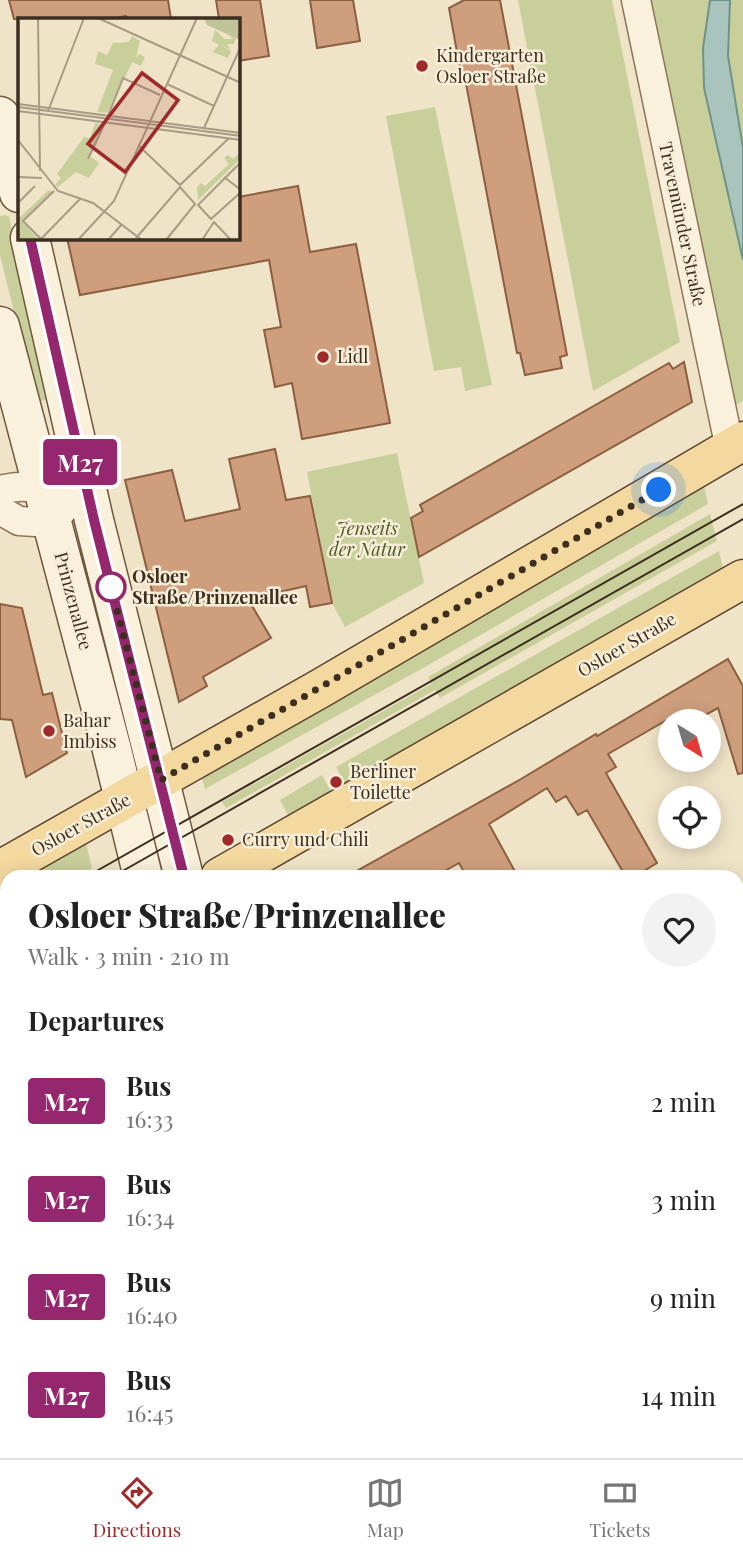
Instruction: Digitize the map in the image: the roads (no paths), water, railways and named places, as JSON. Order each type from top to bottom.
[{"type":"main road","points":[[0,116],[18,189]]},
{"type":"main road","name":"Prinzenallee","points":[[30,240],[68,504],[124,800],[141,870]]},
{"type":"main road","name":"Prinzenallee","points":[[0,326],[68,504],[161,780],[182,870]]},
{"type":"main road","name":"Osloer Straße","points":[[0,870],[161,780],[737,445]]},
{"type":"main road","name":"Osloer Straße","points":[[232,870],[743,579]]},
{"type":"street","name":"Travemünder Straße","points":[[636,0],[737,445]]},
{"type":"street","points":[[0,490],[13,487],[68,504]]},
{"type":"street","points":[[0,510],[19,521],[68,504]]},
{"type":"water","points":[[710,0],[730,0],[728,56],[743,148],[743,260],[704,88],[703,48]]},
{"type":"tram line","points":[[98,870],[743,504]]},
{"type":"tram line","points":[[124,870],[743,519]]},
{"type":"place","name":"Kindergarten Osloer Straße","points":[[422,66]]},
{"type":"place","name":"Lidl","points":[[323,357]]},
{"type":"place","name":"Osloer Straße/Prinzenallee","points":[[111,587]]},
{"type":"place","name":"Bahar Imbiss","points":[[49,731]]},
{"type":"place","name":"Berliner Toilette","points":[[336,782]]},
{"type":"place","name":"Curry und Chili","points":[[228,840]]},
{"type":"park label","name":"Jenseits der Natur","points":[[367,539]]}]
